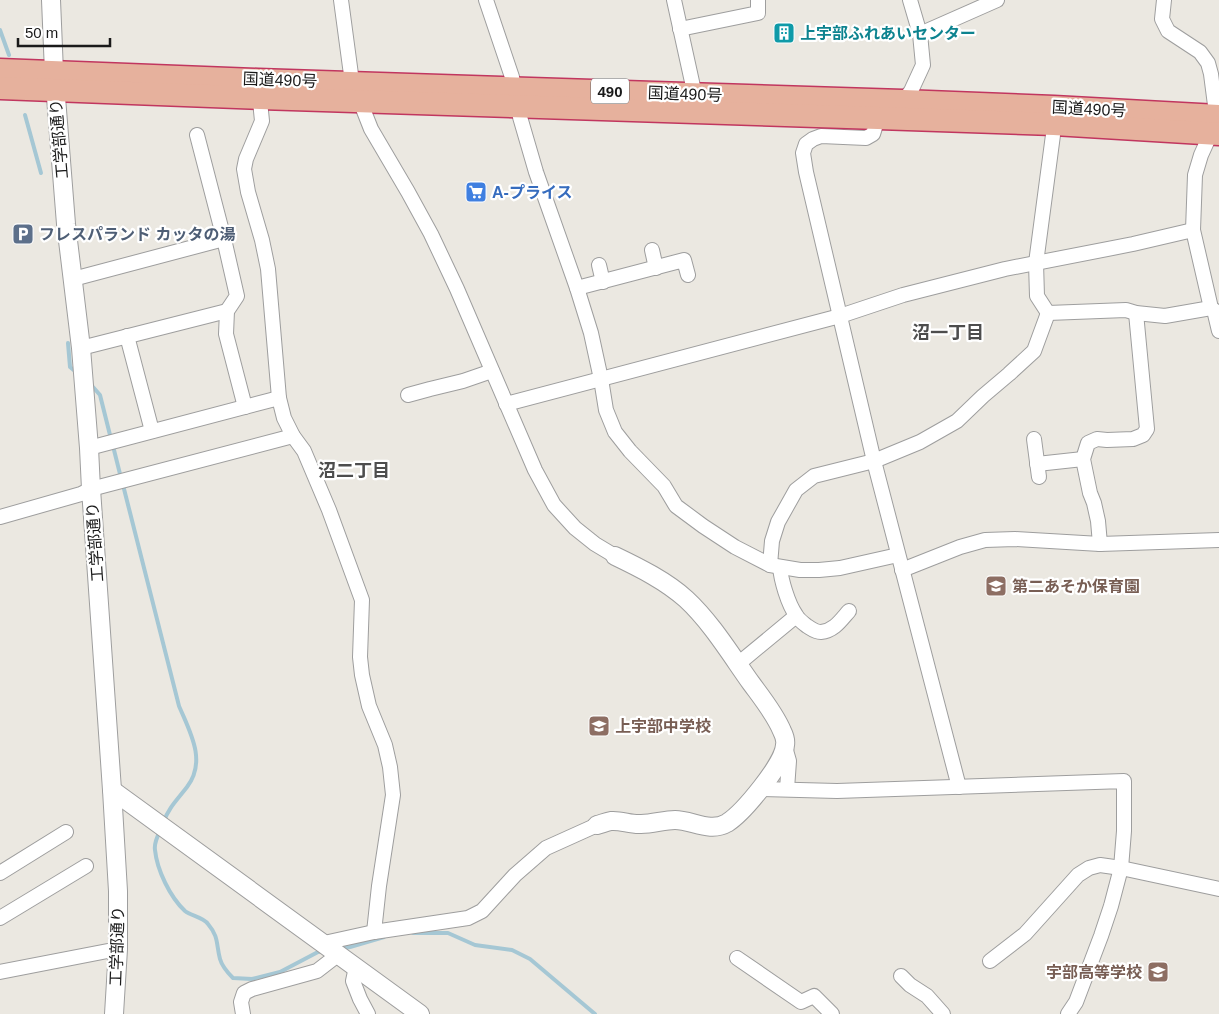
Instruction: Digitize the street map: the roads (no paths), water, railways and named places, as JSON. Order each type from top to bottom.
[{"type":"highway","name":"国道490号","points":[[0,70],[54,81],[259,89],[696,103],[903,101],[1054,116],[1216,125]]},
{"type":"highway","name":"国道490号","points":[[0,88],[54,81]]},
{"type":"highway","name":"国道490号","points":[[696,103],[878,118],[1054,116]]},
{"type":"street","name":"工学部通り","points":[[51,0],[54,81],[66,224],[81,348],[89,448],[112,790],[119,906],[114,1014]]},
{"type":"street","points":[[340,0],[356,92],[372,129],[408,192],[458,288],[535,470],[554,505],[575,528],[595,544],[654,576],[671,588],[686,600],[709,625],[783,731],[788,761],[787,789]]},
{"type":"street","points":[[486,0],[516,97],[536,172],[591,333],[606,410],[615,432],[630,451],[664,486],[676,506],[735,547],[775,566],[800,570],[819,570],[840,568],[898,555]]},
{"type":"street","points":[[674,0],[696,103]]},
{"type":"street","points":[[680,29],[758,13],[758,0]]},
{"type":"street","points":[[910,0],[920,34],[923,65],[911,91],[903,101],[878,118],[873,134],[870,136],[866,138],[821,136],[813,138],[806,144],[803,153],[874,461],[959,787]]},
{"type":"street","points":[[920,34],[997,0]]},
{"type":"street","points":[[1164,0],[1162,19],[1168,30],[1200,52],[1215,72],[1216,125],[1202,154],[1196,175],[1193,230],[1211,308],[1214,310],[1219,331]]},
{"type":"street","points":[[259,89],[262,122],[246,159],[244,169],[268,269],[279,398],[284,418],[293,436],[304,451],[329,510],[362,600],[360,656],[362,675],[369,706],[385,745],[390,767],[393,795],[374,932]]},
{"type":"street","points":[[1048,313],[1037,296],[1036,263],[1052,145],[1054,116]]},
{"type":"street","points":[[197,135],[237,296],[227,311],[226,334],[245,407]]},
{"type":"street","points":[[506,404],[840,316],[903,295],[1005,269],[1133,244],[1193,230]]},
{"type":"street","points":[[72,279],[224,239]]},
{"type":"street","points":[[652,250],[656,268]]},
{"type":"street","points":[[577,288],[684,260],[688,275]]},
{"type":"street","points":[[599,265],[603,282]]},
{"type":"street","points":[[1048,313],[1126,310],[1165,316],[1211,308]]},
{"type":"street","points":[[81,348],[227,311]]},
{"type":"street","points":[[849,612],[835,626],[821,632],[815,631],[796,616],[781,576],[775,566],[772,541],[778,522],[796,490],[814,476],[874,461],[920,442],[957,421],[1034,351],[1048,313]]},
{"type":"street","points":[[1100,544],[1098,521],[1083,459],[1088,443],[1097,439],[1133,438],[1144,435],[1147,429],[1136,313]]},
{"type":"street","points":[[127,336],[152,431]]},
{"type":"street","points":[[408,395],[464,381],[492,371]]},
{"type":"street","points":[[89,448],[279,398]]},
{"type":"street","points":[[0,517],[81,494],[91,489],[293,436]]},
{"type":"street","points":[[1034,439],[1038,471],[1083,459]]},
{"type":"street","points":[[902,570],[960,547],[985,540],[1015,539],[1100,544],[1219,540]]},
{"type":"street","points":[[738,664],[796,616]]},
{"type":"street","points":[[324,943],[374,932],[468,918],[482,911],[515,875],[546,848],[596,825],[610,821],[640,824],[674,820],[688,821],[708,827],[726,823],[761,788],[778,766],[786,747]]},
{"type":"street","points":[[761,788],[837,791],[1124,780],[1124,831],[1121,868],[1101,936],[1076,1002],[1068,1014]]},
{"type":"street","points":[[112,790],[420,1014]]},
{"type":"street","points":[[0,873],[66,832]]},
{"type":"street","points":[[990,961],[1025,934],[1078,875],[1089,868],[1100,865],[1121,868],[1219,889]]},
{"type":"street","points":[[0,918],[86,866]]},
{"type":"street","points":[[0,972],[118,949]]},
{"type":"street","points":[[243,1014],[241,1002],[244,994],[252,989],[317,972],[339,954]]},
{"type":"street","points":[[737,958],[801,1002],[814,996],[832,1014]]},
{"type":"street","points":[[356,967],[353,981],[368,1014]]},
{"type":"street","points":[[901,976],[910,985],[927,996],[943,1014]]},
{"type":"waterway","points":[[0,30],[9,55]]},
{"type":"waterway","points":[[25,115],[41,173]]},
{"type":"waterway","points":[[68,343],[70,367],[76,372]]},
{"type":"waterway","points":[[93,387],[100,395],[111,439]]},
{"type":"waterway","points":[[113,446],[121,478]]},
{"type":"waterway","points":[[123,485],[179,706],[195,746],[196,767],[193,777],[165,817],[163,823]]},
{"type":"waterway","points":[[160,831],[155,843],[155,850],[158,866],[165,883],[185,911],[203,920],[212,929],[216,937],[221,962],[233,978],[252,979],[280,972],[323,951]]},
{"type":"waterway","points":[[413,933],[448,933],[475,945],[512,950],[530,959],[595,1014]]},
{"type":"waterway","points":[[340,949],[384,937]]},
{"type":"place","name":"上宇部ふれあいセンター","points":[[784,33]]},
{"type":"place","name":"A-プライス","points":[[476,192]]},
{"type":"place","name":"フレスパランド カッタの湯","points":[[23,234]]},
{"type":"place","name":"第二あそか保育園","points":[[996,586]]},
{"type":"place","name":"上宇部中学校","points":[[599,726]]},
{"type":"place","name":"宇部高等学校","points":[[1158,972]]},
{"type":"district","name":"沼一丁目","points":[[948,333]]},
{"type":"district","name":"沼二丁目","points":[[354,471]]}]
